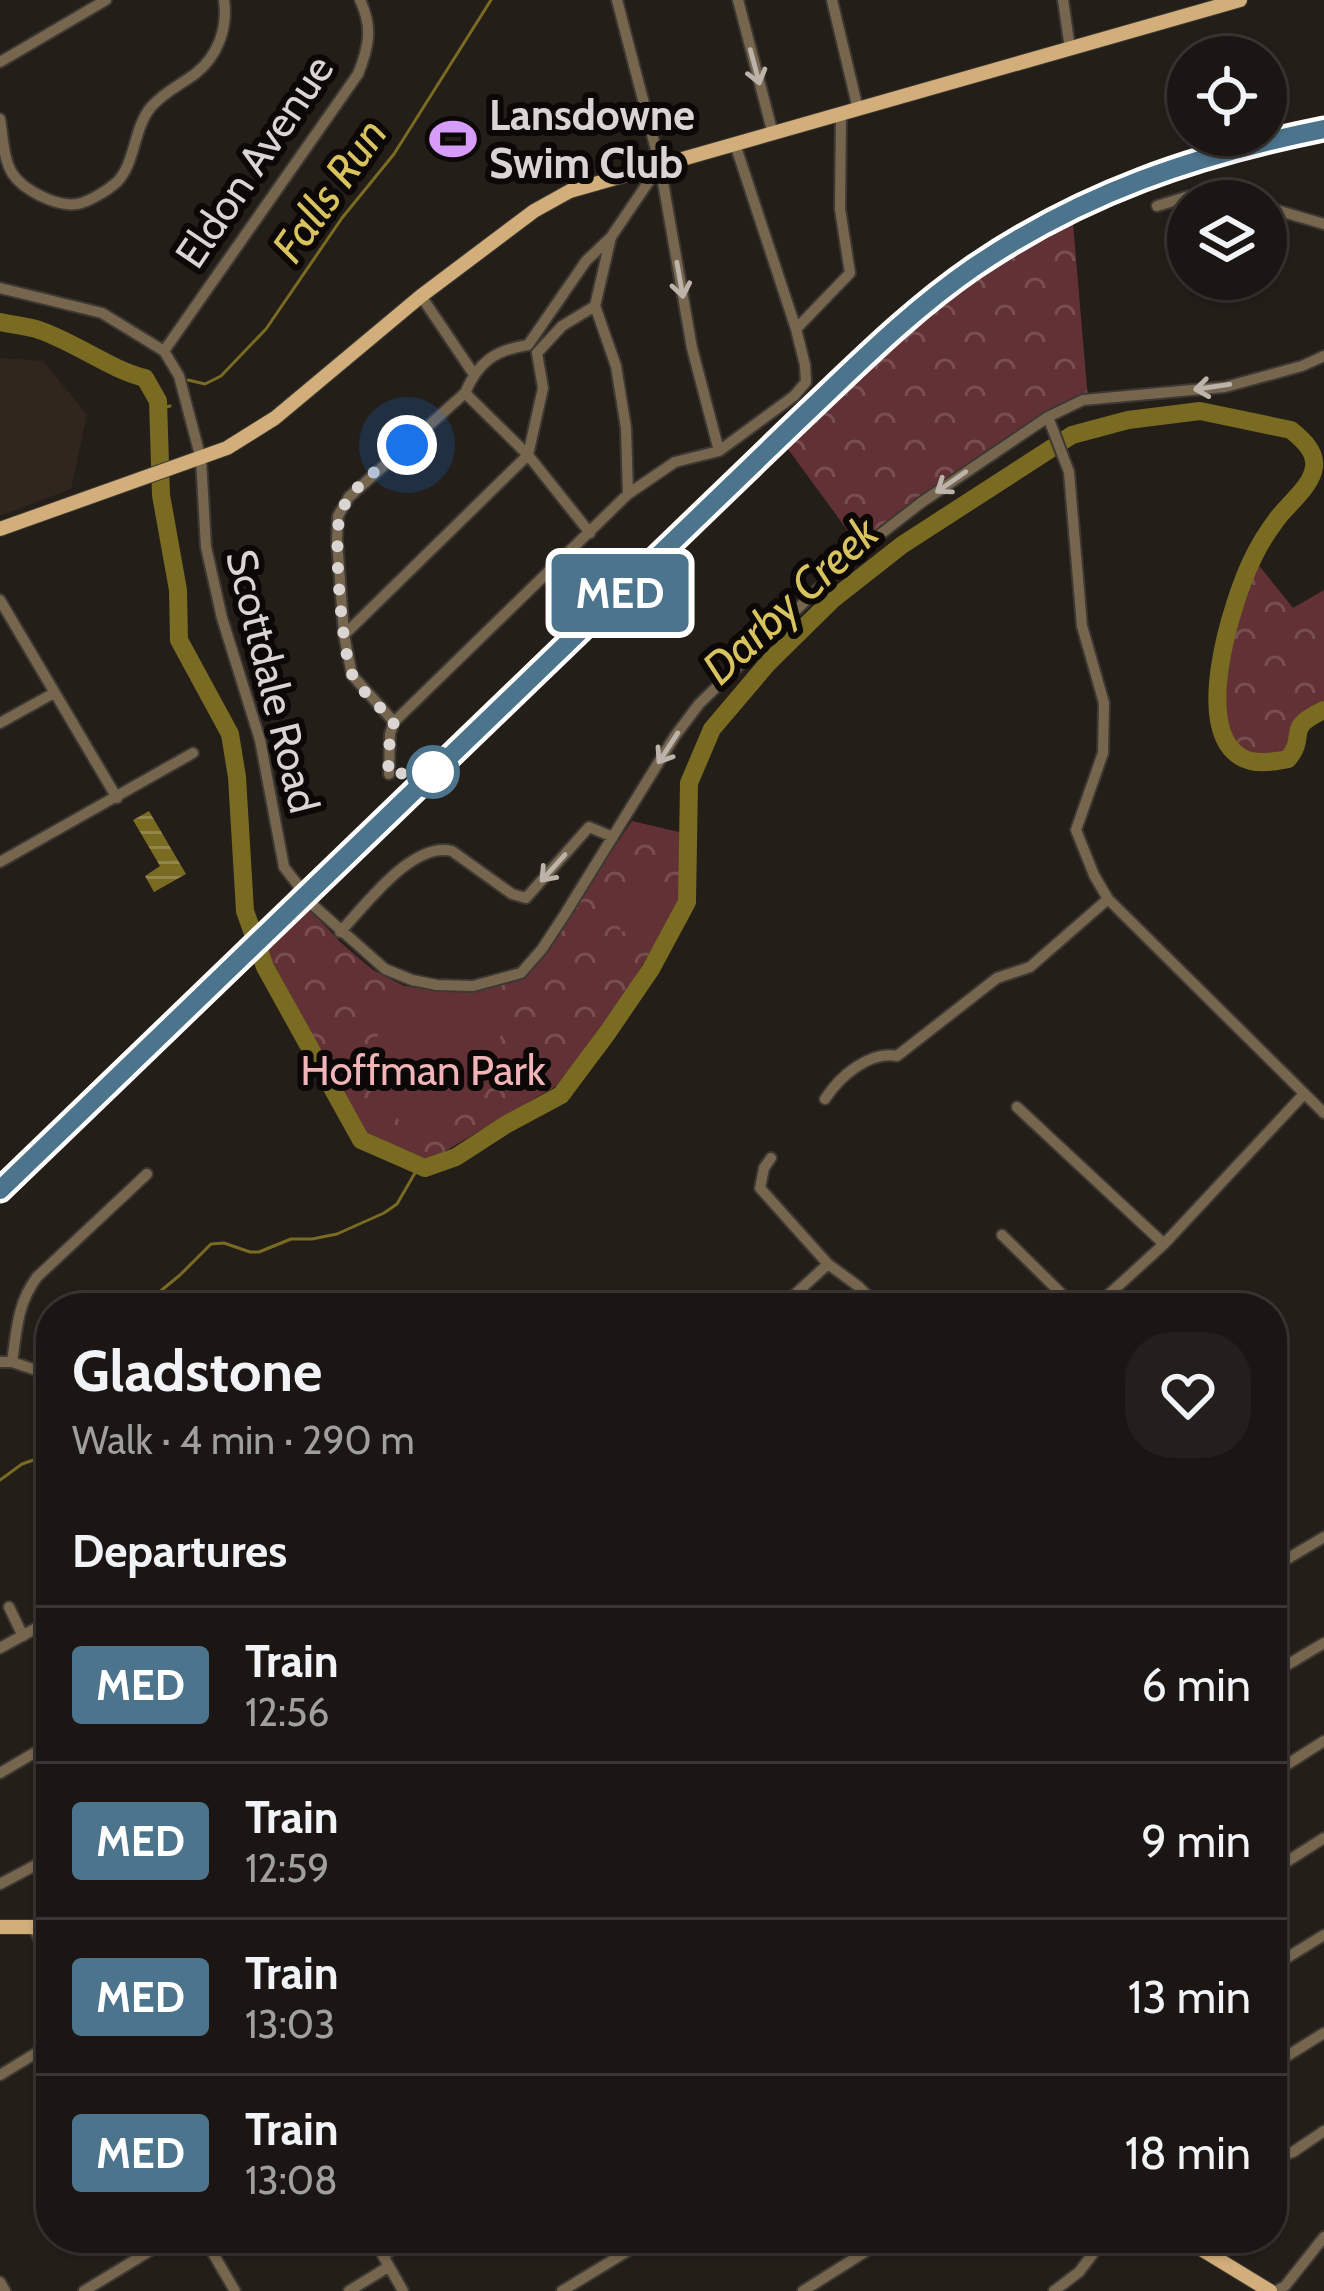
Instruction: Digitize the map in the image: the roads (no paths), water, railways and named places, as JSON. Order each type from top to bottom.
[{"type":"main road","points":[[0,529],[227,448],[274,418],[421,296],[551,200],[585,185],[1240,0]]},
{"type":"main road","points":[[0,1927],[33,1927]]},
{"type":"main road","points":[[1208,2253],[1273,2291]]},
{"type":"street","points":[[0,62],[106,0]]},
{"type":"street","points":[[0,119],[12,174],[30,189],[52,201],[77,204],[97,196],[119,180],[151,107],[210,60],[222,38],[224,0]]},
{"type":"street","name":"Eldon Avenue","points":[[164,351],[358,74],[369,29],[360,0]]},
{"type":"street","points":[[617,0],[660,165],[692,347],[719,451]]},
{"type":"street","points":[[738,0],[772,134]]},
{"type":"street","points":[[832,0],[859,109]]},
{"type":"street","points":[[1063,0],[1070,48]]},
{"type":"street","points":[[796,329],[850,273],[840,209],[841,114]]},
{"type":"street","points":[[388,774],[394,722],[628,494],[675,462],[719,451],[806,382],[796,329],[735,144]]},
{"type":"street","points":[[344,635],[528,455],[543,388],[533,349],[586,261],[611,237],[660,165]]},
{"type":"street","points":[[1157,206],[1167,203]]},
{"type":"street","points":[[1287,213],[1324,224]]},
{"type":"street","points":[[611,237],[595,306],[616,366],[626,428],[628,494]]},
{"type":"street","points":[[0,288],[102,313],[164,351]]},
{"type":"street","points":[[421,296],[473,373]]},
{"type":"street","points":[[394,722],[352,675],[344,635],[338,516],[349,497],[465,393],[473,373],[500,352],[533,349],[595,306]]},
{"type":"street","name":"Scottdale Road","points":[[164,351],[179,376],[206,547],[222,618],[260,740],[284,866],[315,908],[385,970],[437,985],[473,986],[521,973],[542,949],[699,704],[892,524],[1083,400],[1225,387],[1324,356]]},
{"type":"street","points":[[465,393],[528,455],[590,533]]},
{"type":"street","points":[[1050,420],[1069,472],[1082,626],[1104,703],[1103,753],[1076,830],[1108,899],[1324,1113]]},
{"type":"street","points":[[0,600],[117,798]]},
{"type":"street","points":[[0,723],[54,693]]},
{"type":"street","points":[[0,862],[193,753]]},
{"type":"street","points":[[340,932],[382,885],[430,851],[446,848],[512,894],[526,898],[589,827],[613,837]]},
{"type":"street","points":[[826,1099],[831,1089],[862,1064],[886,1054],[897,1056],[998,978],[1030,967],[1108,899]]},
{"type":"street","points":[[1110,1293],[1164,1244],[1304,1094]]},
{"type":"street","points":[[1017,1108],[1164,1244]]},
{"type":"street","points":[[771,1158],[760,1188],[828,1264],[865,1293]]},
{"type":"street","points":[[36,1371],[6,1362],[20,1303],[37,1276],[147,1174]]},
{"type":"street","points":[[1002,1235],[1061,1293]]},
{"type":"street","points":[[796,1293],[828,1264]]},
{"type":"street","points":[[1287,1559],[1324,1537]]},
{"type":"street","points":[[9,1607],[22,1636]]},
{"type":"street","points":[[0,1648],[36,1628]]},
{"type":"street","points":[[1287,1665],[1324,1642]]},
{"type":"street","points":[[1287,1765],[1324,1742]]},
{"type":"street","points":[[0,1773],[36,1752]]},
{"type":"street","points":[[1287,1861],[1324,1838]]},
{"type":"street","points":[[0,1884],[36,1864]]},
{"type":"street","points":[[33,1927],[36,1933]]},
{"type":"street","points":[[1287,1958],[1324,1935]]},
{"type":"street","points":[[1287,2056],[1324,2033]]},
{"type":"street","points":[[0,2075],[36,2053]]},
{"type":"street","points":[[1287,2154],[1324,2132]]},
{"type":"street","points":[[1273,2291],[1285,2286],[1324,2237]]},
{"type":"street","points":[[84,2291],[146,2253]]},
{"type":"street","points":[[213,2253],[235,2291]]},
{"type":"street","points":[[381,2253],[403,2291]]},
{"type":"street","points":[[349,2291],[395,2253]]},
{"type":"street","points":[[562,2291],[624,2253]]},
{"type":"street","points":[[803,2291],[863,2253]]},
{"type":"street","points":[[1054,2291],[1079,2272],[1094,2253]]},
{"type":"street","points":[[0,2282],[5,2291]]},
{"type":"waterway","name":"Falls Run","points":[[188,380],[205,384],[221,376],[266,329],[342,218],[394,154],[491,0]]},
{"type":"waterway","name":"Darby Creek","points":[[0,322],[39,330],[145,378],[158,401],[161,495],[178,590],[179,640],[230,734],[245,911],[265,967],[361,1140],[425,1168],[456,1157],[561,1095],[651,969],[687,902],[689,783],[712,729],[768,663],[832,600],[902,545],[1072,435],[1128,420],[1200,411],[1291,430],[1304,441],[1313,456],[1312,474],[1267,533],[1244,578],[1226,635],[1217,700],[1221,728],[1231,749],[1256,762],[1288,759],[1300,727],[1324,710]]},
{"type":"waterway","points":[[158,409],[170,406]]},
{"type":"waterway","points":[[158,1293],[211,1244],[259,1252],[291,1239],[337,1234],[384,1213],[397,1204],[419,1166]]},
{"type":"waterway","points":[[0,1480],[36,1459]]},
{"type":"railway","points":[[0,1190],[838,382],[933,298],[1015,241],[1099,198],[1230,151],[1324,129]]},
{"type":"train","name":"MED","points":[[0,1190],[915,313],[972,268],[1088,201],[1163,170],[1324,129]]},
{"type":"place","name":"Lansdowne Swim Club","points":[[453,139]]},
{"type":"park label","name":"Hoffman Park","points":[[423,1070]]}]
